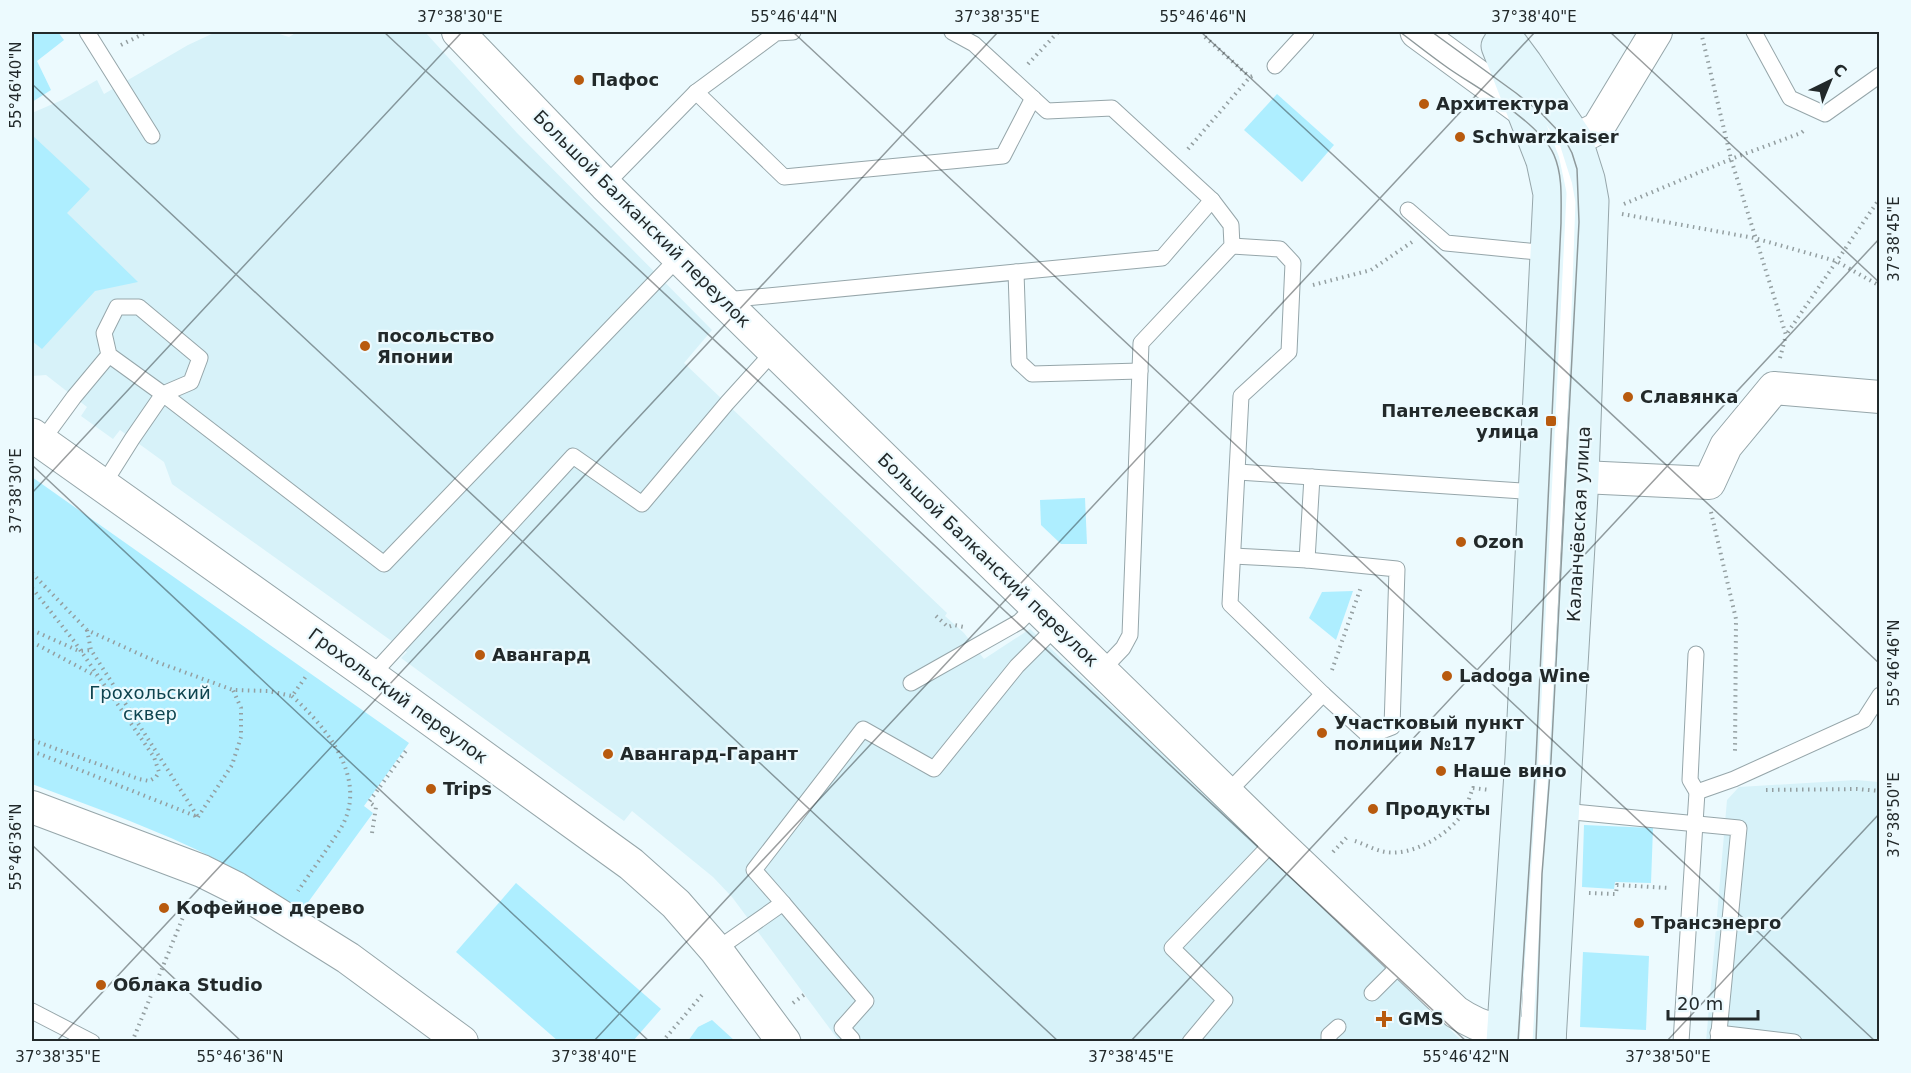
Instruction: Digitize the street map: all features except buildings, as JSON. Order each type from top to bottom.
[{"type":"main road","points":[[1492,32],[1548,124]]},
{"type":"main road","name":"Каланчёвская улица","points":[[1502,32],[1525,63],[1548,124],[1588,179],[1592,201],[1582,477],[1563,811],[1527,1037]]},
{"type":"main road","name":"Каланчёвская улица","points":[[1527,1037],[1522,758],[1548,253],[1550,194],[1543,161],[1548,124]]},
{"type":"street","points":[[1418,32],[1548,124],[1586,135],[1598,128],[1656,32]]},
{"type":"street","name":"Большой Балканский переулок","points":[[467,34],[605,184],[1101,671],[1403,962],[1456,1012],[1479,1026],[1527,1037]]},
{"type":"street","points":[[1582,477],[1709,483],[1726,446],[1774,388],[1880,397]]},
{"type":"street","name":"Грохольский переулок","points":[[36,439],[104,485],[631,864],[676,904],[716,950],[784,1041]]},
{"type":"street","points":[[33,810],[202,871],[236,888],[348,958],[462,1041]]},
{"type":"lane","points":[[87,32],[152,136]]},
{"type":"lane","points":[[605,184],[696,92],[776,33],[793,32]]},
{"type":"lane","points":[[952,32],[974,44],[1047,111],[1112,108],[1212,200],[1231,225],[1232,246],[1141,343],[1130,635],[1123,648],[1101,671]]},
{"type":"lane","points":[[1275,66],[1306,32]]},
{"type":"lane","points":[[1497,32],[1557,142],[1568,172],[1570,223],[1527,1037]]},
{"type":"lane","points":[[1754,32],[1790,98],[1825,114],[1880,75]]},
{"type":"lane","points":[[696,92],[784,177],[1003,156],[1033,98]]},
{"type":"lane","points":[[723,300],[1162,258],[1212,200]]},
{"type":"lane","points":[[1408,210],[1446,243],[1548,253]]},
{"type":"lane","points":[[1232,246],[1280,249],[1293,263],[1289,352],[1241,396],[1230,604],[1369,736],[1392,727],[1397,568],[1233,556]]},
{"type":"lane","points":[[104,485],[163,394],[191,382],[200,358],[139,308],[117,307],[104,333],[108,356],[163,394],[384,564],[679,256]]},
{"type":"lane","points":[[1016,272],[1019,362],[1032,374],[1140,371]]},
{"type":"lane","points":[[371,676],[573,456],[642,504],[774,351]]},
{"type":"lane","points":[[36,439],[108,356]]},
{"type":"lane","points":[[1238,472],[1536,492]]},
{"type":"lane","points":[[1307,560],[1312,477]]},
{"type":"lane","points":[[911,682],[1019,622],[1045,616]]},
{"type":"lane","points":[[852,1041],[843,1028],[866,1000],[754,870],[863,729],[934,769],[1017,666],[1045,616]]},
{"type":"lane","points":[[1681,1041],[1697,792],[1690,780],[1696,654]]},
{"type":"lane","points":[[1227,793],[1323,693]]},
{"type":"lane","points":[[1697,792],[1864,720],[1880,695]]},
{"type":"lane","points":[[1563,811],[1739,828],[1718,1037],[1794,1041]]},
{"type":"lane","points":[[1190,1041],[1226,1000],[1172,948],[1275,840]]},
{"type":"lane","points":[[716,950],[783,903]]},
{"type":"lane","points":[[1372,993],[1403,962]]},
{"type":"lane","points":[[32,1011],[92,1041]]},
{"type":"lane","points":[[1329,1041],[1329,1035],[1338,1026]]},
{"type":"path","points":[[1013,80],[1058,32]]},
{"type":"path","points":[[1701,32],[1731,159],[1786,335],[1880,198]]},
{"type":"path","points":[[1205,37],[1250,77]]},
{"type":"path","points":[[1174,165],[1250,77],[1275,66]]},
{"type":"path","points":[[1616,207],[1731,159],[1801,133],[1825,114]]},
{"type":"path","points":[[1617,213],[1755,238],[1836,261],[1880,286]]},
{"type":"path","points":[[1292,291],[1371,270],[1431,230]]},
{"type":"path","points":[[1709,503],[1736,619],[1734,778]]},
{"type":"path","points":[[1323,693],[1369,566]]},
{"type":"path","points":[[32,573],[87,630],[157,662],[233,690],[268,691],[292,696],[324,729],[349,775],[352,800],[344,823],[294,897]]},
{"type":"path","points":[[32,588],[100,678],[154,757],[159,772],[149,781],[139,779],[32,740]]},
{"type":"path","points":[[936,616],[948,627],[954,625]]},
{"type":"path","points":[[32,630],[80,651],[91,650]]},
{"type":"path","points":[[87,630],[91,650],[198,817]]},
{"type":"path","points":[[32,642],[100,678]]},
{"type":"path","points":[[292,696],[308,675]]},
{"type":"path","points":[[198,817],[232,765],[241,737],[241,708],[233,690]]},
{"type":"path","points":[[372,834],[376,807],[369,802],[408,748]]},
{"type":"path","points":[[32,751],[198,817]]},
{"type":"path","points":[[1355,841],[1383,852],[1406,852],[1427,844],[1450,828],[1465,810],[1473,788],[1492,790]]},
{"type":"path","points":[[1739,828],[1742,800],[1757,791],[1857,789],[1880,791]]},
{"type":"path","points":[[1326,860],[1349,835]]},
{"type":"path","points":[[1586,893],[1616,894],[1617,885],[1691,889]]},
{"type":"path","points":[[132,1041],[193,893]]},
{"type":"path","points":[[793,1003],[805,994]]},
{"type":"path","points":[[662,1041],[702,995]]},
{"type":"shaded area","points":[[216,32],[273,32],[289,37],[297,32],[425,32],[517,133],[712,330],[684,363],[947,613],[945,616],[964,633],[984,659],[1030,629],[1302,885],[1462,1041],[839,1041],[732,897],[713,877],[632,811],[624,821],[401,658],[407,652],[172,484],[164,462],[120,430],[113,439],[81,416],[87,407],[46,375],[32,376],[32,113],[62,100],[97,80],[104,94],[188,45]]},
{"type":"shaded area","points":[[1856,780],[1879,782],[1879,1041],[1706,1042],[1727,800],[1739,787]]},
{"type":"green space","points":[[32,32],[58,32],[64,40],[37,61],[51,90],[32,102]]},
{"type":"green space","points":[[1277,94],[1334,145],[1302,182],[1244,130]]},
{"type":"green space","points":[[32,135],[90,189],[67,213],[138,282],[95,291],[42,349],[32,341]]},
{"type":"green space","name":"Грохольский сквер","points":[[32,477],[409,743],[364,806],[373,813],[301,912],[252,879],[199,851],[32,784]]},
{"type":"green space","points":[[1085,498],[1087,544],[1061,544],[1041,525],[1040,500]]},
{"type":"green space","points":[[1353,591],[1336,640],[1309,618],[1322,592]]},
{"type":"green space","points":[[1584,825],[1653,828],[1651,883],[1615,882],[1614,889],[1582,887]]},
{"type":"green space","points":[[516,883],[661,1009],[633,1041],[558,1041],[456,952]]},
{"type":"green space","points":[[1583,952],[1649,956],[1646,1030],[1580,1027]]},
{"type":"green space","points":[[712,1020],[735,1041],[688,1041],[698,1027]]},
{"type":"tram line","points":[[1400,32],[1448,68],[1507,107],[1535,130],[1554,155],[1560,180],[1561,223],[1536,759],[1518,1042]]},
{"type":"tram line","points":[[1432,32],[1541,113],[1563,136],[1577,169],[1579,222],[1551,760],[1542,874],[1536,1042]]},
{"type":"place","name":"Пафос","points":[[579,80]]},
{"type":"place","name":"Архитектура","points":[[1424,104]]},
{"type":"place","name":"Schwarzkaiser","points":[[1460,137]]},
{"type":"place","name":"посольство Японии","points":[[365,346]]},
{"type":"place","name":"Славянка","points":[[1628,397]]},
{"type":"place","name":"Пантелеевская улица","points":[[1551,421]]},
{"type":"place","name":"Ozon","points":[[1461,542]]},
{"type":"place","name":"Авангард","points":[[480,655]]},
{"type":"place","name":"Ladoga Wine","points":[[1447,676]]},
{"type":"place","name":"Участковый пункт полиции №17","points":[[1322,733]]},
{"type":"place","name":"Авангард-Гарант","points":[[608,754]]},
{"type":"place","name":"Наше вино","points":[[1441,771]]},
{"type":"place","name":"Trips","points":[[431,789]]},
{"type":"place","name":"Продукты","points":[[1373,809]]},
{"type":"place","name":"Кофейное дерево","points":[[164,908]]},
{"type":"place","name":"Трансэнерго","points":[[1639,923]]},
{"type":"place","name":"Облака Studio","points":[[101,985]]},
{"type":"place","name":"GMS","points":[[1384,1019]]}]
